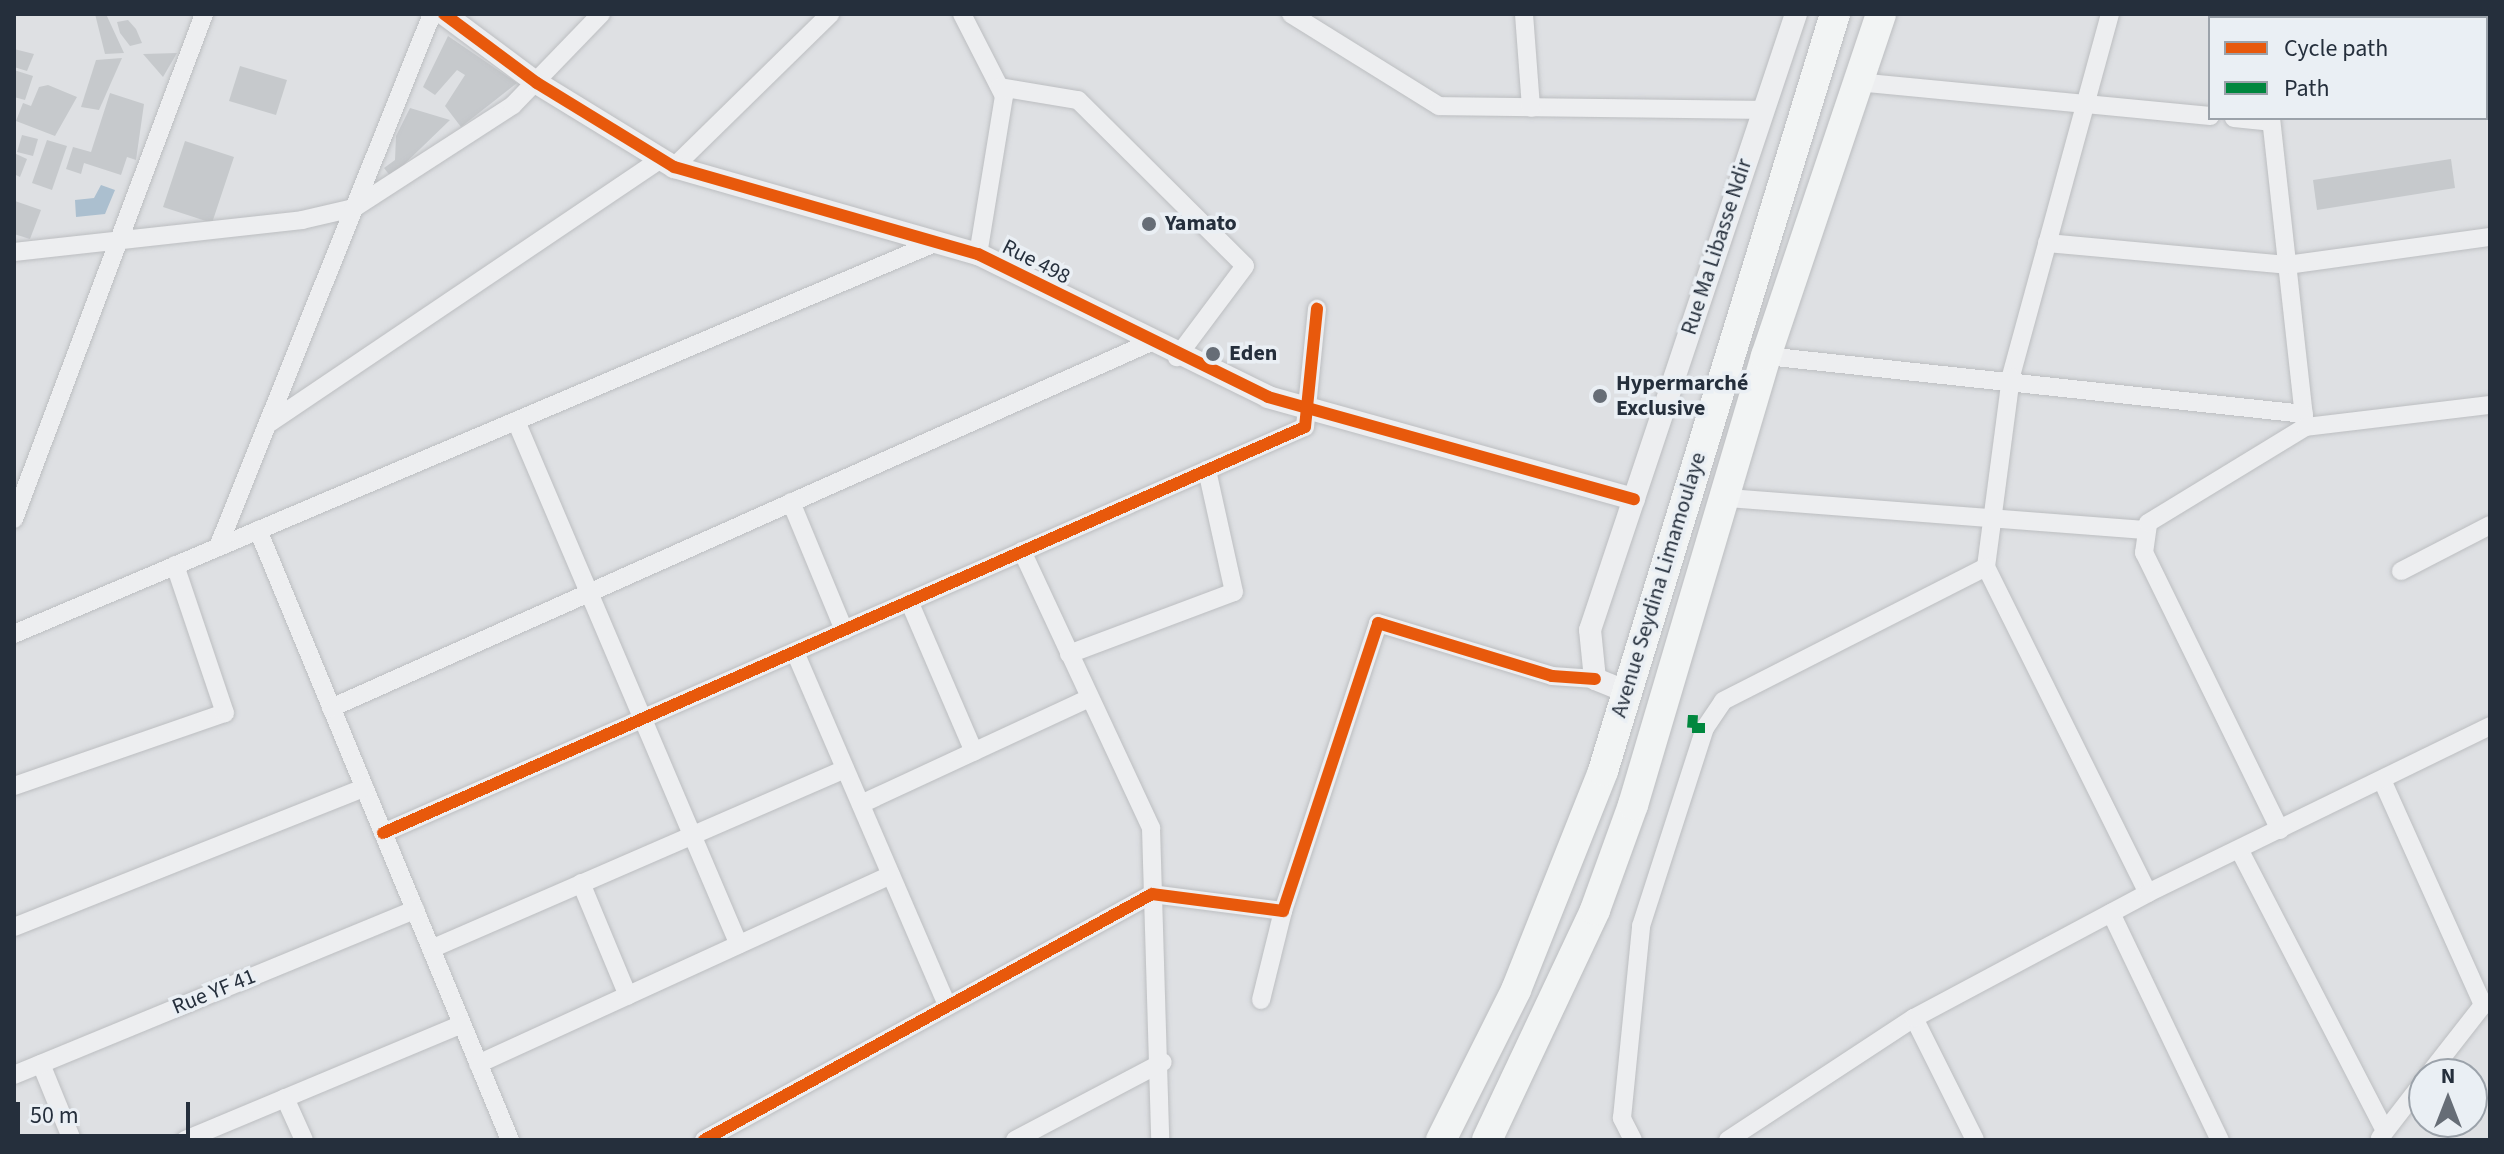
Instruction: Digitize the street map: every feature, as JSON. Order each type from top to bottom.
[{"type":"highway","name":"Avenue Seydina Limamoulaye","points":[[1441,1140],[1561,889],[1835,14]]},
{"type":"highway","name":"Avenue Seydina Limamoulaye","points":[[1487,1140],[1595,910],[1728,498],[1766,356],[1881,14]]},
{"type":"street","points":[[14,519],[204,14]]},
{"type":"street","points":[[218,547],[432,14]]},
{"type":"street","name":"Rue 498","points":[[444,14],[537,83],[666,163],[978,254],[1177,357],[1306,409],[1634,499]]},
{"type":"street","points":[[14,252],[354,208],[537,83],[601,14]]},
{"type":"street","points":[[268,424],[666,163],[830,14]]},
{"type":"street","points":[[962,14],[1000,87],[978,254]]},
{"type":"street","points":[[1291,14],[1428,102],[1531,108],[1761,110]]},
{"type":"street","points":[[1524,14],[1531,108]]},
{"type":"street","name":"Rue Ma Libasse Ndir","points":[[1595,679],[1590,630],[1761,110],[1796,14]]},
{"type":"street","points":[[2110,14],[2011,377],[1986,567],[2148,893]]},
{"type":"street","points":[[1857,82],[2208,116]]},
{"type":"street","points":[[1000,87],[1078,100],[1245,266],[1177,357]]},
{"type":"street","points":[[2271,120],[2304,420]]},
{"type":"street","points":[[2047,243],[2287,265],[2490,237]]},
{"type":"street","points":[[14,634],[937,242]]},
{"type":"street","points":[[383,833],[1305,427],[1317,309]]},
{"type":"street","points":[[331,708],[1149,343]]},
{"type":"street","points":[[1766,356],[2011,377],[2304,420],[2490,405]]},
{"type":"street","points":[[1728,498],[2145,530],[2304,420]]},
{"type":"street","points":[[516,421],[739,945]]},
{"type":"street","points":[[1069,654],[1234,592],[1207,470]]},
{"type":"street","points":[[791,502],[844,630]]},
{"type":"street","points":[[2401,571],[2490,525]]},
{"type":"street","points":[[258,530],[510,1140]]},
{"type":"street","points":[[2145,530],[2144,553],[2280,830]]},
{"type":"street","points":[[1022,551],[1151,828],[1163,1062],[1160,1140]]},
{"type":"street","points":[[14,786],[225,713],[175,565]]},
{"type":"street","points":[[1633,1140],[1622,1118],[1641,926],[1711,719],[1723,701],[1986,567]]},
{"type":"street","points":[[909,601],[974,752]]},
{"type":"street","points":[[1261,1000],[1283,911],[1378,623],[1552,676],[1595,679],[1625,691]]},
{"type":"street","points":[[795,652],[946,1002]]},
{"type":"street","points":[[861,804],[1089,698]]},
{"type":"street","points":[[1728,1140],[1914,1018],[2148,893],[2240,851],[2490,726]]},
{"type":"street","points":[[431,949],[845,769]]},
{"type":"street","points":[[2382,780],[2483,1005],[2442,1058]]},
{"type":"street","points":[[14,927],[364,788]]},
{"type":"street","points":[[2240,851],[2382,1136],[2408,1102]]},
{"type":"street","points":[[478,1064],[891,875]]},
{"type":"street","points":[[581,883],[628,996]]},
{"type":"street","points":[[704,1140],[946,1002],[1152,894],[1283,911]]},
{"type":"street","name":"Rue YF 41","points":[[14,1075],[415,910]]},
{"type":"street","points":[[2111,913],[2220,1140]]},
{"type":"street","points":[[1914,1018],[1975,1140]]},
{"type":"street","points":[[185,1140],[462,1024]]},
{"type":"street","points":[[1015,1140],[1163,1062]]},
{"type":"street","points":[[41,1064],[72,1140]]},
{"type":"street","points":[[285,1098],[304,1140]]},
{"type":"water","points":[[101,185],[115,190],[105,214],[76,217],[75,200],[94,198]]},
{"type":"building","points":[[95,14],[106,14],[124,53],[105,54]]},
{"type":"building","points":[[2433,14],[2434,16],[2292,16]]},
{"type":"building","points":[[128,20],[142,43],[130,46],[120,33],[117,22]]},
{"type":"building","points":[[448,36],[517,83],[461,127],[445,106],[465,75],[457,70],[435,95],[423,87]]},
{"type":"building","points":[[14,49],[34,54],[27,71],[14,67]]},
{"type":"building","points":[[177,53],[163,77],[143,54]]},
{"type":"building","points":[[122,58],[99,110],[81,107],[96,60]]},
{"type":"building","points":[[240,66],[287,80],[276,115],[229,101]]},
{"type":"building","points":[[14,70],[33,76],[25,100],[14,97]]},
{"type":"building","points":[[48,85],[77,97],[55,136],[16,121],[23,103],[31,106],[39,87]]},
{"type":"building","points":[[110,93],[144,104],[136,160],[127,157],[121,175],[84,163],[81,174],[66,169],[73,147],[91,152]]},
{"type":"building","points":[[410,108],[450,120],[391,177],[384,168],[395,160],[396,136]]},
{"type":"building","points":[[22,135],[38,139],[33,156],[17,152]]},
{"type":"building","points":[[47,140],[67,146],[52,190],[32,183]]},
{"type":"building","points":[[185,141],[234,157],[212,223],[163,207]]},
{"type":"building","points":[[14,153],[27,159],[20,177],[14,174]]},
{"type":"building","points":[[2451,159],[2455,188],[2317,210],[2313,180]]},
{"type":"building","points":[[15,201],[41,210],[30,239],[14,234]]},
{"type":"marked path","points":[[1693,715],[1692,728],[1705,728]]},
{"type":"cycle path","points":[[444,14],[537,83],[674,167],[978,254],[1268,397],[1634,499]]},
{"type":"cycle path","points":[[383,833],[1305,427],[1317,309]]},
{"type":"cycle path","points":[[704,1140],[1152,894],[1283,911],[1378,623],[1552,676],[1595,679]]},
{"type":"place","name":"Yamato","points":[[1149,224]]},
{"type":"place","name":"Eden","points":[[1213,354]]},
{"type":"place","name":"Hypermarché Exclusive","points":[[1600,396]]}]
